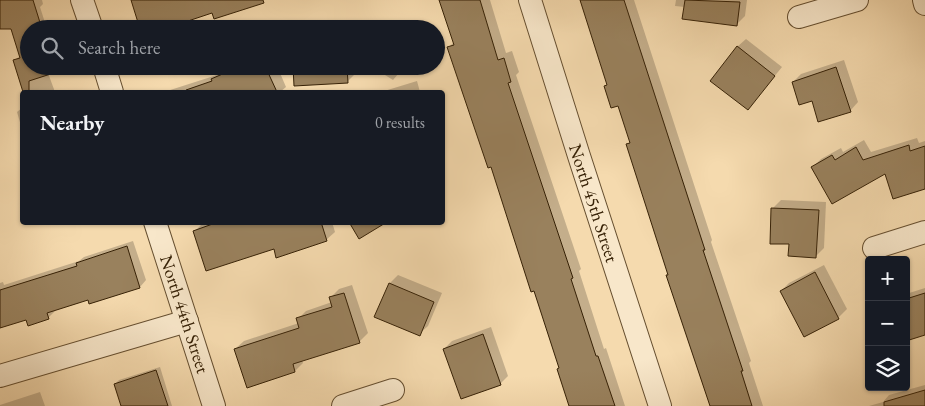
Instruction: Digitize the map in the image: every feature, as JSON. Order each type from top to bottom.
[{"type":"street","points":[[82,0],[89,20]]},
{"type":"street","name":"North 45th Street","points":[[530,0],[660,406]]},
{"type":"street","points":[[799,17],[857,0]]},
{"type":"street","points":[[924,0],[925,4]]},
{"type":"street","points":[[107,75],[111,90]]},
{"type":"street","name":"North 44th Street","points":[[156,225],[214,406]]},
{"type":"street","points":[[874,248],[925,232]]},
{"type":"street","points":[[0,376],[187,320]]},
{"type":"street","points":[[343,406],[393,390]]},
{"type":"building","points":[[0,0],[33,0],[39,20],[20,20],[20,58],[11,29],[0,29]]},
{"type":"building","points":[[131,0],[263,0],[264,3],[214,19],[212,13],[191,20],[137,20]]},
{"type":"building","points":[[439,0],[480,0],[498,60],[504,58],[511,82],[508,83],[573,278],[571,279],[596,356],[598,356],[615,406],[569,406],[534,291],[531,292],[491,167],[488,168],[447,47],[454,45]]},
{"type":"building","points":[[580,0],[624,0],[705,250],[703,250],[743,371],[741,371],[752,406],[710,406],[666,275],[668,275],[626,144],[630,143],[618,106],[611,108],[604,86],[607,85]]},
{"type":"building","points":[[685,0],[740,2],[737,26],[682,19]]},
{"type":"building","points":[[737,46],[775,76],[748,110],[710,81]]},
{"type":"building","points":[[20,58],[20,75],[48,75],[29,81],[29,90],[22,90],[13,60]]},
{"type":"building","points":[[836,67],[851,112],[818,122],[812,101],[799,105],[792,82]]},
{"type":"building","points":[[220,75],[269,75],[276,90],[186,90],[212,81],[211,79]]},
{"type":"building","points":[[293,75],[348,75],[348,83],[294,86]]},
{"type":"building","points":[[909,145],[910,151],[925,146],[925,189],[893,199],[885,174],[832,204],[811,167],[832,155],[835,160],[856,147],[863,160]]},
{"type":"building","points":[[771,208],[819,210],[816,258],[788,256],[789,244],[770,244]]},
{"type":"building","points":[[210,225],[322,225],[327,241],[276,258],[274,249],[206,271],[193,231]]},
{"type":"building","points":[[351,225],[382,225],[359,239]]},
{"type":"building","points":[[127,246],[140,288],[89,304],[88,300],[47,313],[49,319],[28,326],[26,320],[0,328],[0,290],[77,266],[76,263]]},
{"type":"building","points":[[815,272],[839,319],[804,337],[780,291]]},
{"type":"building","points":[[389,283],[434,302],[420,336],[374,317]]},
{"type":"building","points":[[344,293],[360,343],[293,364],[295,372],[247,388],[234,349],[299,328],[296,318],[332,307],[329,297]]},
{"type":"building","points":[[925,293],[925,335],[910,340],[910,301],[910,298]]},
{"type":"building","points":[[483,334],[501,385],[461,399],[443,349]]},
{"type":"building","points":[[156,370],[168,406],[121,406],[114,384]]},
{"type":"building","points":[[925,390],[925,406],[884,406],[884,402]]}]
